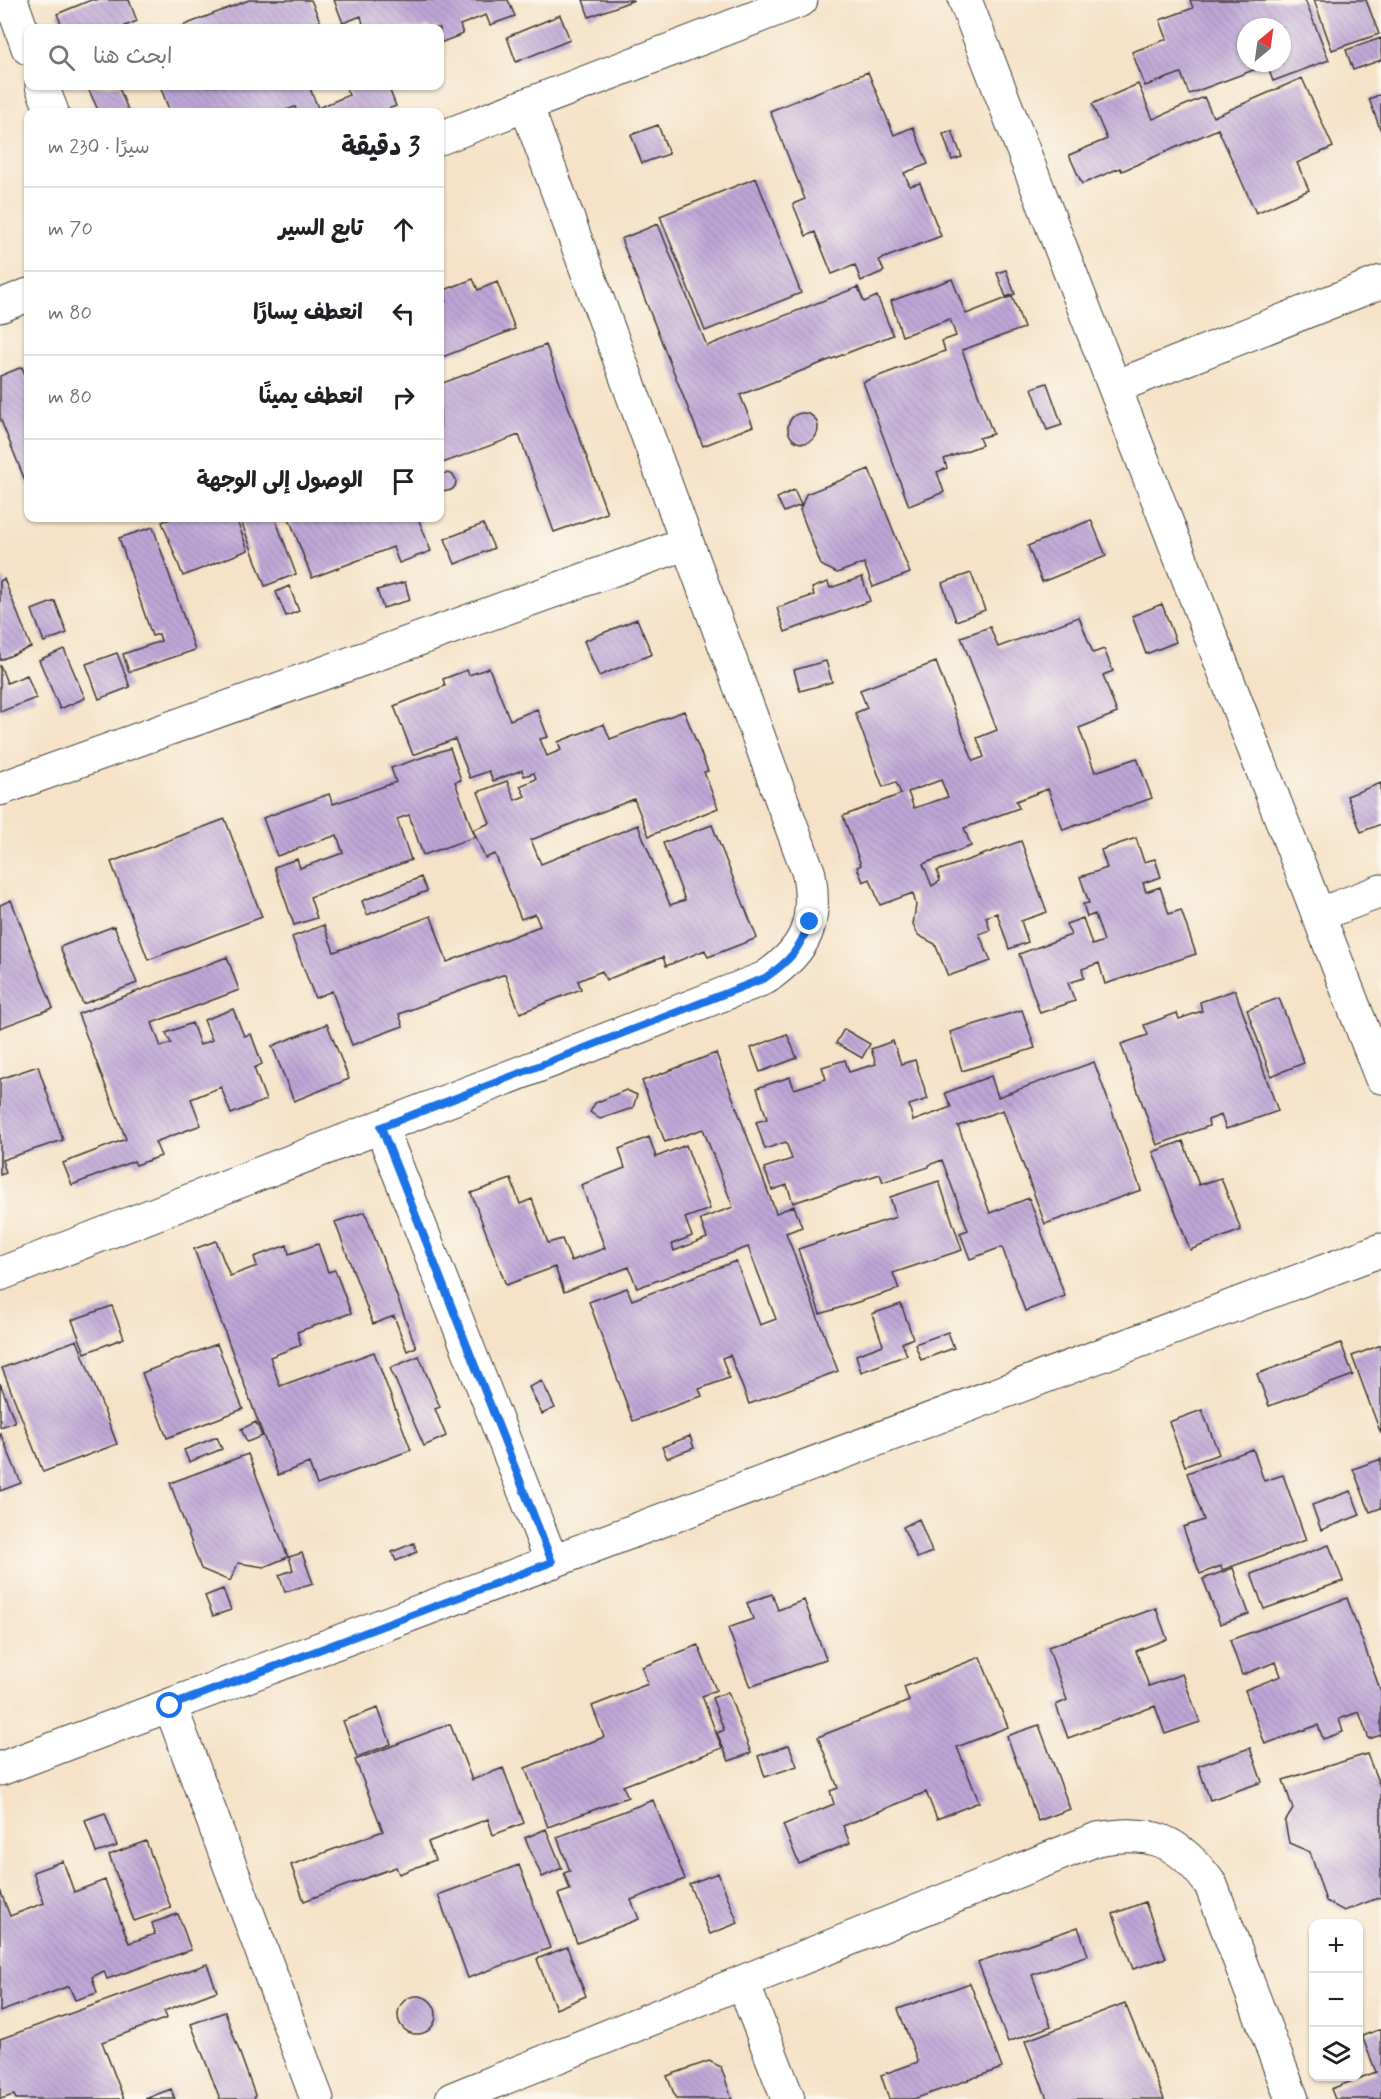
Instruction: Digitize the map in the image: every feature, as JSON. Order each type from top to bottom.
[{"type":"street","points":[[11,0],[24,37]]},
{"type":"street","points":[[444,136],[801,0]]},
{"type":"street","points":[[965,0],[1381,1077]]},
{"type":"street","points":[[44,90],[50,108]]},
{"type":"street","points":[[0,1274],[765,978],[786,963],[801,945],[810,922],[813,898],[809,873],[526,105]]},
{"type":"street","points":[[1115,387],[1381,282]]},
{"type":"street","points":[[0,306],[24,297]]},
{"type":"street","points":[[0,789],[687,543]]},
{"type":"street","points":[[1318,915],[1381,891]]},
{"type":"street","points":[[381,1127],[552,1562]]},
{"type":"street","points":[[0,1769],[1381,1250]]},
{"type":"street","points":[[170,1706],[317,2099]]},
{"type":"street","points":[[452,2099],[1097,1839],[1123,1834],[1150,1837],[1175,1847],[1196,1863],[1211,1885],[1292,2099]]},
{"type":"street","points":[[743,1983],[788,2099]]},
{"type":"building","points":[[91,0],[129,0],[137,21],[130,24],[61,24],[57,14]]},
{"type":"building","points":[[249,0],[311,0],[321,24],[187,24]]},
{"type":"building","points":[[334,0],[508,0],[515,16],[490,25],[486,15],[460,25],[463,34],[444,41],[444,24],[363,24],[361,16],[343,23]]},
{"type":"building","points":[[583,0],[634,0],[589,17]]},
{"type":"building","points":[[1190,0],[1305,0],[1329,60],[1273,81],[1270,72],[1291,72],[1291,18],[1237,18],[1237,72],[1248,72],[1189,94],[1181,73],[1145,86],[1132,52],[1167,39],[1160,20],[1193,8]]},
{"type":"building","points":[[1314,0],[1366,0],[1379,34],[1332,50]]},
{"type":"building","points":[[560,15],[570,40],[516,62],[507,37]]},
{"type":"building","points":[[1381,38],[1381,60],[1353,70],[1346,50]]},
{"type":"building","points":[[868,72],[894,135],[913,127],[928,164],[904,173],[910,186],[920,183],[941,236],[879,260],[884,271],[861,281],[855,265],[832,274],[815,232],[806,236],[793,204],[805,199],[770,111]]},
{"type":"building","points":[[1302,78],[1333,147],[1297,163],[1309,190],[1256,213],[1218,129],[1122,171],[1120,168],[1082,184],[1069,155],[1107,139],[1092,104],[1138,84],[1153,119],[1204,97],[1213,117]]},
{"type":"building","points":[[89,90],[120,90],[127,108],[97,108]]},
{"type":"building","points":[[162,90],[311,90],[318,108],[295,107],[168,108]]},
{"type":"building","points":[[347,90],[390,90],[396,106],[391,108],[318,108],[349,95]]},
{"type":"building","points":[[1381,94],[1381,131],[1369,99]]},
{"type":"building","points":[[658,125],[669,154],[642,163],[631,135]]},
{"type":"building","points":[[952,131],[962,157],[952,160],[943,134]]},
{"type":"building","points":[[756,178],[801,293],[705,331],[660,216]]},
{"type":"building","points":[[658,224],[707,346],[858,287],[864,302],[877,296],[893,335],[740,395],[753,426],[703,446],[621,239]]},
{"type":"building","points":[[1006,270],[1015,294],[1006,297],[997,273]]},
{"type":"building","points":[[473,279],[478,290],[497,282],[515,329],[444,356],[444,302],[446,301],[444,290]]},
{"type":"building","points":[[952,279],[966,314],[1012,296],[1024,328],[962,350],[993,434],[979,438],[982,445],[944,459],[947,468],[937,472],[944,492],[909,506],[863,382],[945,351],[942,341],[956,336],[950,319],[902,336],[891,301]]},
{"type":"building","points":[[546,345],[607,513],[554,532],[519,435],[444,463],[444,383]]},
{"type":"building","points":[[22,367],[24,372],[24,478],[0,418],[0,376]]},
{"type":"building","points":[[1047,383],[1062,425],[1047,430],[1032,388]]},
{"type":"building","points":[[803,413],[814,417],[818,428],[814,439],[803,443],[792,439],[788,428],[792,417]]},
{"type":"building","points":[[869,469],[910,573],[873,587],[864,563],[837,573],[821,565],[800,510],[806,494]]},
{"type":"building","points":[[444,473],[451,473],[456,478],[454,489],[444,491]]},
{"type":"building","points":[[794,490],[801,505],[784,512],[777,498]]},
{"type":"building","points":[[1091,520],[1106,556],[1042,582],[1028,546]]},
{"type":"building","points":[[162,522],[238,522],[248,550],[183,576]]},
{"type":"building","points":[[241,522],[276,522],[296,574],[265,586]]},
{"type":"building","points":[[291,522],[420,522],[431,551],[399,563],[393,547],[312,578]]},
{"type":"building","points":[[483,524],[494,548],[455,564],[445,539]]},
{"type":"building","points":[[153,527],[195,650],[129,672],[123,654],[161,641],[159,634],[152,636],[119,538]]},
{"type":"building","points":[[971,573],[985,610],[956,621],[942,583]]},
{"type":"building","points":[[862,577],[870,601],[785,632],[777,608],[814,595],[812,588],[828,582],[830,588]]},
{"type":"building","points":[[4,579],[31,647],[0,660],[0,581]]},
{"type":"building","points":[[405,582],[410,600],[383,608],[377,590]]},
{"type":"building","points":[[289,586],[299,611],[286,616],[276,592]]},
{"type":"building","points":[[55,601],[67,633],[44,642],[32,610]]},
{"type":"building","points":[[1162,604],[1176,642],[1146,654],[1132,616]]},
{"type":"building","points":[[1079,617],[1093,653],[1104,649],[1113,671],[1103,675],[1117,713],[1079,728],[1095,772],[1137,758],[1152,798],[1063,830],[1048,789],[1016,801],[1019,808],[964,828],[971,846],[923,864],[932,886],[940,881],[937,871],[1021,841],[1047,912],[1021,921],[1028,942],[1009,949],[997,913],[986,917],[990,930],[979,934],[991,961],[948,976],[935,944],[918,935],[913,924],[916,905],[913,893],[880,905],[870,879],[863,882],[857,867],[861,865],[843,816],[901,794],[896,782],[883,787],[855,713],[867,708],[860,690],[936,662],[973,761],[984,757],[977,738],[997,730],[961,637],[990,627],[998,647]],"holes":[[[941,780],[948,797],[914,808],[908,792]]]},
{"type":"building","points":[[637,619],[652,654],[599,676],[584,641]]},
{"type":"building","points":[[64,649],[85,698],[60,709],[39,660]]},
{"type":"building","points":[[117,653],[130,687],[99,699],[86,664]]},
{"type":"building","points":[[826,661],[832,682],[800,691],[794,670]]},
{"type":"building","points":[[0,665],[7,683],[27,675],[36,698],[0,712]]},
{"type":"building","points":[[489,668],[510,720],[537,709],[548,737],[540,739],[547,756],[561,750],[558,742],[604,724],[610,739],[684,711],[708,771],[704,772],[718,808],[649,836],[634,799],[531,840],[541,864],[638,825],[670,905],[685,900],[663,843],[712,825],[757,938],[708,957],[705,950],[666,966],[663,957],[606,980],[602,971],[578,981],[581,989],[520,1013],[505,974],[399,1014],[403,1026],[352,1045],[332,991],[315,998],[292,937],[324,925],[334,952],[431,916],[447,962],[540,926],[535,914],[521,919],[495,854],[485,858],[473,830],[490,823],[478,792],[507,781],[515,800],[525,796],[520,786],[536,779],[534,773],[524,776],[522,770],[493,781],[489,771],[470,778],[455,739],[413,755],[394,706],[445,686],[443,679],[467,670],[469,675]]},
{"type":"building","points":[[450,748],[461,780],[455,782],[475,837],[423,855],[409,815],[397,819],[411,860],[310,897],[317,918],[294,925],[274,867],[297,859],[300,868],[343,853],[337,835],[277,856],[263,818],[329,794],[333,804],[396,782],[391,768]]},
{"type":"building","points":[[1381,783],[1381,824],[1361,832],[1347,796]]},
{"type":"building","points":[[225,819],[262,917],[148,960],[111,862]]},
{"type":"building","points":[[1136,838],[1144,862],[1155,859],[1161,877],[1143,883],[1146,892],[1160,887],[1169,914],[1181,910],[1196,954],[1105,984],[1099,963],[1082,969],[1084,978],[1068,983],[1075,1001],[1040,1013],[1019,954],[1071,935],[1066,924],[1083,918],[1092,945],[1104,941],[1095,914],[1087,917],[1083,904],[1089,903],[1080,877],[1107,868],[1101,850]]},
{"type":"building","points":[[421,877],[427,891],[367,915],[362,901]]},
{"type":"building","points":[[11,900],[53,1008],[0,1028],[0,905]]},
{"type":"building","points":[[114,926],[137,983],[83,1004],[60,947]]},
{"type":"building","points":[[227,957],[239,990],[152,1023],[161,1047],[171,1043],[166,1033],[192,1023],[200,1045],[212,1040],[204,1020],[233,1009],[244,1036],[251,1034],[262,1064],[254,1068],[266,1100],[231,1114],[221,1087],[191,1099],[201,1125],[155,1142],[161,1156],[136,1165],[134,1161],[72,1185],[63,1163],[126,1139],[78,1014]]},
{"type":"building","points":[[1235,990],[1278,1111],[1226,1129],[1221,1115],[1208,1120],[1209,1126],[1157,1145],[1121,1044],[1148,1035],[1144,1025],[1177,1013],[1179,1019],[1202,1011],[1200,1002]]},
{"type":"building","points":[[1279,998],[1304,1063],[1271,1076],[1247,1010]]},
{"type":"building","points":[[1022,1010],[1035,1048],[962,1071],[950,1032]]},
{"type":"building","points":[[327,1024],[349,1079],[294,1101],[272,1046]]},
{"type":"building","points":[[844,1029],[870,1044],[862,1058],[836,1043]]},
{"type":"building","points":[[787,1034],[797,1058],[760,1072],[751,1048]]},
{"type":"building","points":[[893,1041],[901,1064],[915,1060],[928,1099],[909,1105],[913,1121],[951,1107],[945,1093],[991,1076],[998,1097],[1094,1062],[1141,1190],[1045,1224],[1003,1110],[958,1126],[990,1213],[1029,1198],[1065,1296],[1025,1311],[1002,1247],[970,1259],[960,1233],[968,1230],[942,1160],[929,1167],[883,1182],[880,1174],[793,1203],[787,1185],[772,1190],[764,1168],[792,1159],[786,1142],[765,1149],[756,1122],[767,1119],[757,1088],[790,1077],[794,1089],[826,1079],[822,1067],[845,1060],[849,1072],[876,1064],[871,1049]]},
{"type":"building","points":[[716,1053],[776,1213],[794,1206],[802,1227],[786,1233],[838,1371],[749,1404],[730,1355],[722,1358],[729,1378],[699,1389],[702,1396],[633,1421],[589,1302],[627,1288],[632,1300],[736,1261],[760,1325],[776,1319],[748,1247],[637,1288],[629,1267],[564,1292],[555,1267],[506,1285],[471,1193],[511,1179],[520,1204],[532,1199],[548,1243],[562,1239],[571,1261],[605,1248],[581,1185],[625,1168],[619,1149],[649,1137],[656,1157],[686,1145],[710,1209],[685,1218],[692,1236],[672,1244],[674,1251],[707,1238],[700,1219],[733,1207],[703,1129],[665,1142],[642,1081]]},
{"type":"building","points":[[38,1066],[63,1140],[2,1160],[6,1173],[0,1175],[0,1079]]},
{"type":"building","points":[[626,1090],[637,1095],[633,1108],[600,1119],[590,1112],[595,1103]]},
{"type":"building","points":[[1183,1141],[1199,1185],[1221,1178],[1241,1230],[1190,1250],[1153,1152]]},
{"type":"building","points":[[939,1181],[962,1250],[893,1273],[899,1289],[820,1314],[798,1249],[896,1217],[890,1197]]},
{"type":"building","points":[[365,1212],[416,1347],[407,1351],[394,1316],[373,1324],[335,1222]]},
{"type":"building","points":[[216,1241],[230,1276],[257,1266],[254,1257],[287,1245],[289,1254],[318,1244],[328,1272],[335,1270],[351,1313],[297,1332],[301,1345],[270,1357],[280,1386],[374,1352],[411,1450],[317,1485],[309,1463],[278,1475],[194,1249]]},
{"type":"building","points":[[901,1304],[913,1338],[902,1343],[907,1355],[861,1372],[856,1355],[883,1345],[872,1314]]},
{"type":"building","points":[[112,1306],[124,1338],[85,1353],[72,1320]]},
{"type":"building","points":[[948,1332],[954,1348],[921,1360],[915,1344]]},
{"type":"building","points":[[77,1340],[117,1444],[43,1472],[2,1368]]},
{"type":"building","points":[[1341,1343],[1353,1375],[1269,1406],[1257,1374]]},
{"type":"building","points":[[217,1344],[243,1409],[167,1438],[142,1373]]},
{"type":"building","points":[[1381,1345],[1381,1434],[1352,1356]]},
{"type":"building","points":[[419,1356],[440,1407],[435,1409],[446,1436],[424,1446],[390,1368]]},
{"type":"building","points":[[542,1381],[555,1408],[542,1414],[529,1387]]},
{"type":"building","points":[[0,1383],[15,1422],[0,1427]]},
{"type":"building","points":[[1202,1410],[1219,1454],[1185,1466],[1169,1422]]},
{"type":"building","points":[[256,1422],[262,1436],[247,1442],[241,1429]]},
{"type":"building","points":[[0,1432],[21,1483],[0,1491]]},
{"type":"building","points":[[690,1436],[694,1448],[667,1458],[662,1447]]},
{"type":"building","points":[[217,1437],[222,1449],[189,1462],[184,1450]]},
{"type":"building","points":[[1253,1449],[1264,1481],[1283,1475],[1306,1540],[1222,1570],[1221,1566],[1200,1574],[1183,1527],[1204,1520],[1187,1473]]},
{"type":"building","points":[[248,1454],[288,1557],[264,1567],[238,1563],[230,1581],[201,1569],[170,1483]]},
{"type":"building","points":[[1381,1459],[1381,1508],[1370,1512],[1353,1469]]},
{"type":"building","points":[[1351,1491],[1360,1515],[1321,1530],[1312,1505]]},
{"type":"building","points":[[919,1519],[932,1552],[917,1558],[903,1527]]},
{"type":"building","points":[[414,1543],[417,1552],[396,1561],[392,1552]]},
{"type":"building","points":[[1329,1545],[1343,1581],[1264,1609],[1251,1574]]},
{"type":"building","points":[[302,1553],[313,1583],[285,1592],[279,1575],[293,1570],[289,1557]]},
{"type":"building","points":[[1233,1568],[1249,1614],[1220,1624],[1203,1579]]},
{"type":"building","points":[[223,1589],[231,1610],[213,1616],[205,1596]]},
{"type":"building","points":[[772,1594],[778,1610],[804,1600],[826,1659],[750,1687],[728,1628],[753,1619],[747,1603]]},
{"type":"building","points":[[1347,1598],[1381,1692],[1381,1735],[1369,1739],[1359,1712],[1339,1719],[1343,1732],[1323,1739],[1318,1725],[1265,1744],[1245,1690],[1281,1676],[1276,1662],[1242,1675],[1230,1640]]},
{"type":"building","points":[[1156,1608],[1167,1639],[1136,1651],[1149,1686],[1182,1674],[1200,1722],[1165,1734],[1155,1706],[1068,1738],[1056,1705],[1067,1700],[1048,1647]]},
{"type":"building","points":[[698,1645],[716,1690],[702,1696],[722,1748],[623,1786],[628,1797],[548,1827],[525,1768],[604,1737],[592,1706],[648,1684],[642,1667]]},
{"type":"building","points":[[980,1657],[1008,1727],[957,1747],[979,1802],[937,1819],[926,1792],[843,1826],[850,1843],[799,1864],[783,1825],[834,1804],[830,1791],[838,1788],[818,1737],[909,1701],[904,1687]]},
{"type":"building","points":[[728,1692],[751,1753],[729,1761],[717,1733],[724,1730],[712,1698]]},
{"type":"building","points":[[378,1708],[391,1744],[357,1757],[343,1721]]},
{"type":"building","points":[[450,1724],[472,1780],[503,1768],[524,1823],[493,1835],[488,1819],[428,1842],[435,1860],[399,1874],[396,1867],[304,1901],[291,1865],[383,1831],[355,1760]]},
{"type":"building","points":[[1039,1725],[1070,1809],[1038,1821],[1007,1736]]},
{"type":"building","points":[[789,1745],[797,1766],[765,1777],[758,1756]]},
{"type":"building","points":[[1250,1748],[1262,1782],[1210,1800],[1198,1766]]},
{"type":"building","points":[[1367,1754],[1381,1789],[1381,1897],[1344,1911],[1326,1901],[1310,1852],[1289,1843],[1285,1822],[1293,1809],[1283,1780]]},
{"type":"building","points":[[653,1800],[685,1879],[631,1900],[639,1919],[577,1943],[558,1894],[570,1890],[564,1873],[570,1871],[557,1837]]},
{"type":"building","points":[[105,1813],[117,1846],[96,1853],[85,1820]]},
{"type":"building","points":[[546,1829],[562,1868],[542,1877],[525,1838]]},
{"type":"building","points":[[146,1841],[171,1908],[134,1921],[109,1855]]},
{"type":"building","points":[[63,1861],[74,1892],[105,1880],[129,1943],[155,1934],[152,1923],[178,1914],[191,1950],[107,1979],[104,1971],[92,1977],[97,1993],[75,2000],[69,1986],[0,2012],[0,1890],[10,1916],[44,1903],[33,1872]]},
{"type":"building","points":[[519,1865],[550,1948],[468,1978],[438,1895]]},
{"type":"building","points":[[718,1873],[738,1923],[710,1934],[689,1884]]},
{"type":"building","points":[[1145,1902],[1166,1958],[1133,1969],[1113,1914]]},
{"type":"building","points":[[1078,1927],[1088,1955],[1032,1975],[1051,2026],[1008,2042],[978,1962]]},
{"type":"building","points":[[567,1947],[586,1996],[556,2009],[537,1959]]},
{"type":"building","points":[[207,1964],[217,1991],[164,2011],[167,2018],[102,2042],[124,2099],[16,2099],[14,2095],[0,2099],[0,2039]]},
{"type":"building","points":[[970,1983],[1002,2068],[914,2099],[889,2099],[881,2075],[918,2062],[898,2009]]},
{"type":"building","points":[[417,1996],[424,1997],[430,2002],[435,2008],[435,2022],[430,2028],[424,2033],[417,2034],[410,2033],[404,2028],[399,2022],[398,2015],[399,2008],[404,2002],[410,1997]]},
{"type":"building","points":[[1125,2003],[1164,2099],[1047,2099],[1025,2041]]},
{"type":"building","points":[[225,2012],[255,2095],[254,2099],[220,2099],[191,2024]]},
{"type":"building","points":[[1381,2029],[1381,2099],[1335,2099],[1331,2089],[1352,2081],[1363,2081],[1363,2077],[1376,2072],[1363,2036]]},
{"type":"building","points":[[709,2061],[721,2067],[732,2099],[676,2099],[667,2076]]},
{"type":"building","points":[[171,2089],[175,2099],[145,2099]]},
{"type":"route","points":[[170,1706],[552,1562],[381,1127],[765,978],[786,963],[801,945],[810,922]]}]
